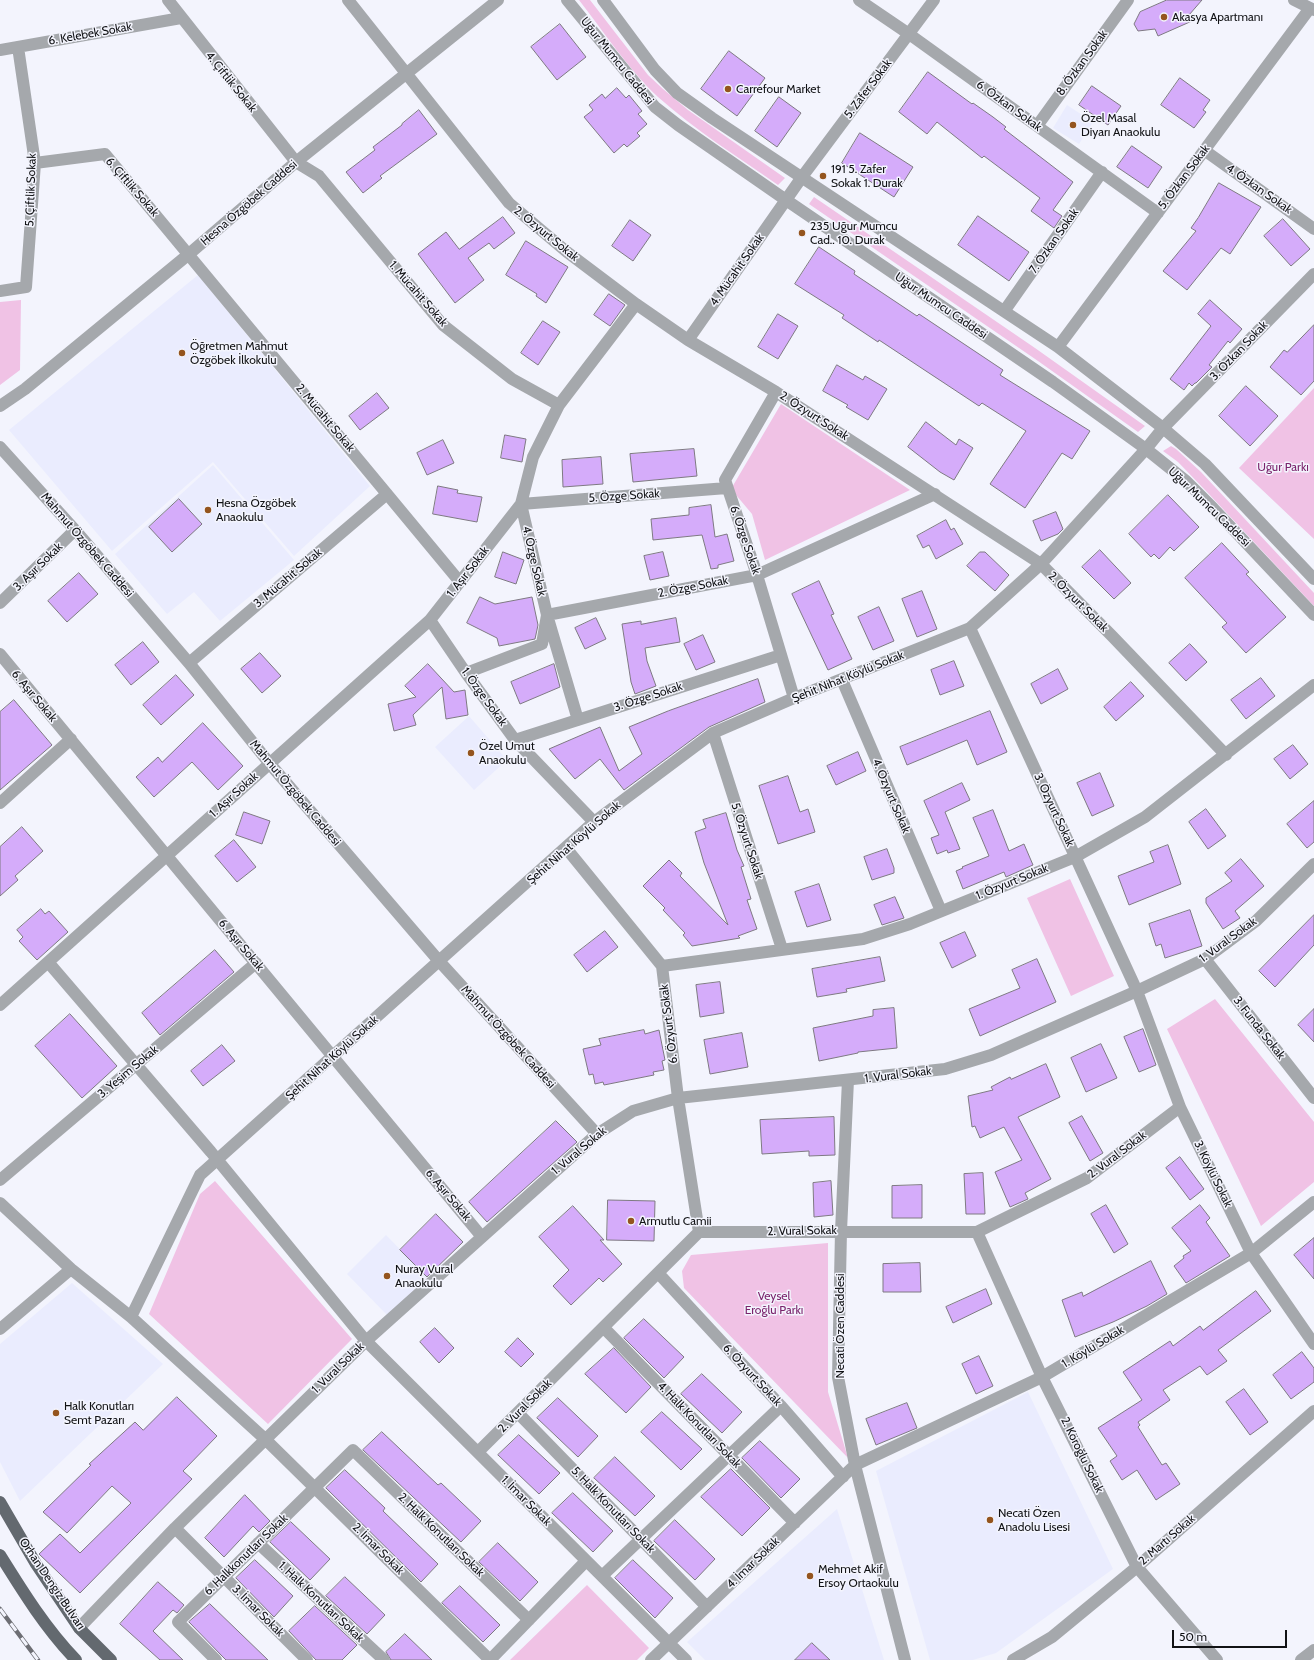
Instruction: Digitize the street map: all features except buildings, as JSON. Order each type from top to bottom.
[{"type":"main road","name":"Orhan Dengiz Bulvarı","points":[[0,1502],[36,1564],[79,1628],[111,1660]]},
{"type":"main road","points":[[0,1555],[32,1606],[62,1646],[76,1660]]},
{"type":"street","name":"4. Çiftlik Sokak","points":[[168,0],[296,162]]},
{"type":"street","name":"2. Özyurt Sokak","points":[[348,0],[509,203],[567,252],[636,304],[688,340],[776,392],[935,494],[1040,564],[1113,637],[1226,755]]},
{"type":"street","name":"Hesna Özgöbek Caddesi","points":[[0,406],[25,389],[189,254],[296,162],[498,0]]},
{"type":"street","name":"Uğur Mumcu Caddesi","points":[[567,0],[654,107],[786,200],[1054,382],[1146,449],[1186,481],[1314,615]]},
{"type":"street","name":"Uğur Mumcu Caddesi","points":[[603,0],[655,70],[676,93],[1005,310],[1058,347],[1163,428],[1205,464],[1314,579]]},
{"type":"street","name":"6. Özkan Sokak","points":[[859,0],[909,34],[1158,213]]},
{"type":"street","name":"5. Zafer Sokak","points":[[786,200],[934,0]]},
{"type":"street","name":"8. Özkan Sokak","points":[[1037,126],[1128,0]]},
{"type":"street","points":[[1294,0],[1312,9]]},
{"type":"street","name":"5. Özkan Sokak","points":[[1058,347],[1204,150],[1312,9]]},
{"type":"street","name":"6. Kelebek Sokak","points":[[0,50],[181,18]]},
{"type":"street","name":"5. Çiftlik Sokak","points":[[0,291],[26,287],[35,163],[18,47]]},
{"type":"street","name":"4. Özkan Sokak","points":[[1204,150],[1314,229]]},
{"type":"street","name":"6. Çiftlik Sokak","points":[[35,163],[105,154],[189,254]]},
{"type":"street","name":"1. Mücahit Sokak","points":[[296,162],[319,176],[443,325],[512,379],[559,405]]},
{"type":"street","name":"7. Özkan Sokak","points":[[1005,310],[1102,172]]},
{"type":"street","name":"4. Mücahit Sokak","points":[[688,340],[786,200]]},
{"type":"street","name":"2. Mücahit Sokak","points":[[189,254],[460,582]]},
{"type":"street","name":"3. Özkan Sokak","points":[[1146,449],[1163,428],[1314,274]]},
{"type":"street","name":"4. Özge Sokak","points":[[578,720],[547,615],[521,504],[533,457],[559,405],[636,304]]},
{"type":"street","points":[[727,488],[725,480],[776,392]]},
{"type":"street","name":"Mahmut Özgöbek Caddesi","points":[[0,447],[75,530],[189,663],[270,764],[439,961],[597,1134]]},
{"type":"street","name":"Şehit Nihat Köylü Sokak","points":[[131,1317],[200,1175],[594,822],[713,733],[794,698],[970,628],[1040,564],[1146,449]]},
{"type":"street","name":"5. Özge Sokak","points":[[521,504],[727,488]]},
{"type":"street","name":"6. Özge Sokak","points":[[727,488],[757,575],[794,698]]},
{"type":"street","name":"3. Mücahit Sokak","points":[[189,663],[387,494]]},
{"type":"street","name":"2. Özge Sokak","points":[[547,615],[757,575],[935,494]]},
{"type":"street","name":"1. Aşır Sokak","points":[[0,1005],[430,620],[521,504]]},
{"type":"street","name":"3. Aşır Sokak","points":[[0,603],[75,530]]},
{"type":"street","points":[[466,673],[542,644],[547,615]]},
{"type":"street","name":"1. Özge Sokak","points":[[430,620],[466,673],[515,740],[594,822]]},
{"type":"street","name":"3. Özyurt Sokak","points":[[970,628],[1137,991]]},
{"type":"street","name":"6. Aşır Sokak","points":[[0,654],[482,1237]]},
{"type":"street","name":"3. Özge Sokak","points":[[515,740],[781,655]]},
{"type":"street","name":"4. Özyurt Sokak","points":[[842,680],[941,911]]},
{"type":"street","name":"1. Özyurt Sokak","points":[[662,966],[863,938],[910,924],[1075,857],[1146,818],[1314,685]]},
{"type":"street","name":"5. Özyurt Sokak","points":[[713,733],[782,949]]},
{"type":"street","points":[[0,803],[70,739]]},
{"type":"street","points":[[566,848],[662,966]]},
{"type":"street","name":"1. Vural Sokak","points":[[79,1628],[175,1528],[366,1341],[597,1134],[633,1111],[678,1098],[945,1069],[991,1055],[1137,991],[1205,959],[1256,921],[1313,867]]},
{"type":"street","name":"3. Funda Sokak","points":[[1205,959],[1314,1098]]},
{"type":"street","name":"1. İmar Sokak","points":[[48,962],[218,1159],[366,1341],[686,1660]]},
{"type":"street","name":"3. Yeşim Sokak","points":[[0,1180],[256,964]]},
{"type":"street","name":"6. Özyurt Sokak","points":[[662,966],[678,1098],[699,1232]]},
{"type":"street","name":"3. Köylü Sokak","points":[[1137,991],[1180,1107],[1251,1253],[1314,1344]]},
{"type":"street","name":"Necati Özen Caddesi","points":[[848,1080],[841,1231],[838,1377],[856,1465],[904,1660]]},
{"type":"street","name":"2. Vural Sokak","points":[[478,1452],[659,1274],[699,1232],[976,1232],[1087,1178],[1180,1107]]},
{"type":"street","name":"1. Köylü Sokak","points":[[856,1465],[1042,1377],[1251,1253],[1314,1202]]},
{"type":"street","name":"2. İmar Sokak","points":[[0,1203],[71,1269],[131,1317],[265,1439],[316,1487],[490,1660]]},
{"type":"street","name":"2. Köroğlu Sokak","points":[[976,1232],[1042,1377],[1137,1567],[1217,1660]]},
{"type":"street","points":[[0,1329],[71,1269]]},
{"type":"street","name":"6. Özyurt Sokak","points":[[659,1274],[781,1406],[843,1477]]},
{"type":"street","name":"4. Halk Konutları Sokak","points":[[604,1328],[795,1523]]},
{"type":"street","points":[[602,1576],[781,1406]]},
{"type":"street","name":"2. Martı Sokak","points":[[1013,1660],[1052,1637],[1137,1567],[1314,1411]]},
{"type":"street","name":"5. Halk Konutları Sokak","points":[[518,1412],[707,1607]]},
{"type":"street","name":"6. Halkkonutları Sokak","points":[[216,1660],[178,1622],[352,1450]]},
{"type":"street","name":"2. Halk Konutları Sokak","points":[[352,1450],[529,1620]]},
{"type":"street","name":"4. İmar Sokak","points":[[651,1660],[856,1465]]},
{"type":"street","name":"3. İmar Sokak","points":[[175,1528],[306,1660]]},
{"type":"street","name":"1. Halk Konutları Sokak","points":[[258,1543],[384,1660]]},
{"type":"street","points":[[490,1660],[586,1561]]},
{"type":"street","points":[[1301,1660],[1314,1650]]},
{"type":"shaded area","name":"Özel Masal Diyarı Anaokulu","points":[[1067,105],[1093,122],[1079,144],[1053,128]]},
{"type":"shaded area","name":"Öğretmen Mahmut Özgöbek İlkokulu","points":[[198,275],[370,486],[294,556],[213,462],[112,551],[9,430]]},
{"type":"shaded area","name":"Hesna Özgöbek Anaokulu","points":[[213,465],[294,560],[220,621],[194,592],[167,614],[115,554]]},
{"type":"shaded area","name":"Özel Umut Anaokulu","points":[[469,716],[507,760],[474,790],[435,747]]},
{"type":"shaded area","name":"Nuray Vural Anaokulu","points":[[386,1235],[427,1277],[388,1316],[347,1274]]},
{"type":"shaded area","name":"Halk Konutları Semt Pazarı","points":[[72,1283],[163,1364],[20,1501],[0,1462],[0,1344]]},
{"type":"shaded area","name":"Necati Özen Anadolu Lisesi","points":[[1028,1392],[1113,1569],[996,1653],[973,1660],[930,1660],[876,1471]]},
{"type":"shaded area","name":"Mehmet Akif Ersoy Ortaokulu","points":[[837,1509],[884,1660],[705,1660],[687,1642]]},
{"type":"green space","points":[[579,0],[590,0],[648,75],[663,89],[688,110],[785,178],[778,185],[702,132],[658,97],[627,63]]},
{"type":"green space","points":[[814,197],[1035,348],[1145,426],[1138,432],[1038,361],[809,204]]},
{"type":"green space","points":[[21,300],[20,370],[0,385],[0,302]]},
{"type":"green space","name":"Uğur Parkı","points":[[1314,388],[1314,539],[1239,468]]},
{"type":"green space","points":[[781,404],[910,490],[765,560],[752,514],[731,489]]},
{"type":"green space","points":[[1171,446],[1201,472],[1314,593],[1314,606],[1178,462],[1163,451]]},
{"type":"green space","points":[[1070,879],[1114,976],[1071,996],[1027,898]]},
{"type":"green space","points":[[1215,999],[1314,1122],[1314,1182],[1261,1226],[1167,1029]]},
{"type":"green space","points":[[215,1181],[352,1339],[268,1424],[149,1314],[200,1194]]},
{"type":"green space","name":"Veysel Eroğlu Parkı","points":[[828,1243],[828,1392],[848,1458],[684,1288],[682,1271],[691,1255]]},
{"type":"green space","points":[[587,1585],[649,1648],[637,1660],[510,1660]]},
{"type":"railway","points":[[0,1609],[38,1660]]},
{"type":"place","name":"Akasya Apartmanı","points":[[1164,17]]},
{"type":"place","name":"Carrefour Market","points":[[728,89]]},
{"type":"place","name":"Özel Masal Diyarı Anaokulu","points":[[1073,125]]},
{"type":"place","name":"191 5. Zafer Sokak 1. Durak","points":[[823,176]]},
{"type":"place","name":"235 Uğur Mumcu Cad.. 10. Durak","points":[[802,233]]},
{"type":"place","name":"Öğretmen Mahmut Özgöbek İlkokulu","points":[[182,353]]},
{"type":"place","name":"Hesna Özgöbek Anaokulu","points":[[208,510]]},
{"type":"place","name":"Özel Umut Anaokulu","points":[[471,753]]},
{"type":"place","name":"Armutlu Camii","points":[[631,1221]]},
{"type":"place","name":"Nuray Vural Anaokulu","points":[[387,1276]]},
{"type":"place","name":"Halk Konutları Semt Pazarı","points":[[56,1413]]},
{"type":"place","name":"Necati Özen Anadolu Lisesi","points":[[990,1520]]},
{"type":"place","name":"Mehmet Akif Ersoy Ortaokulu","points":[[810,1576]]}]
